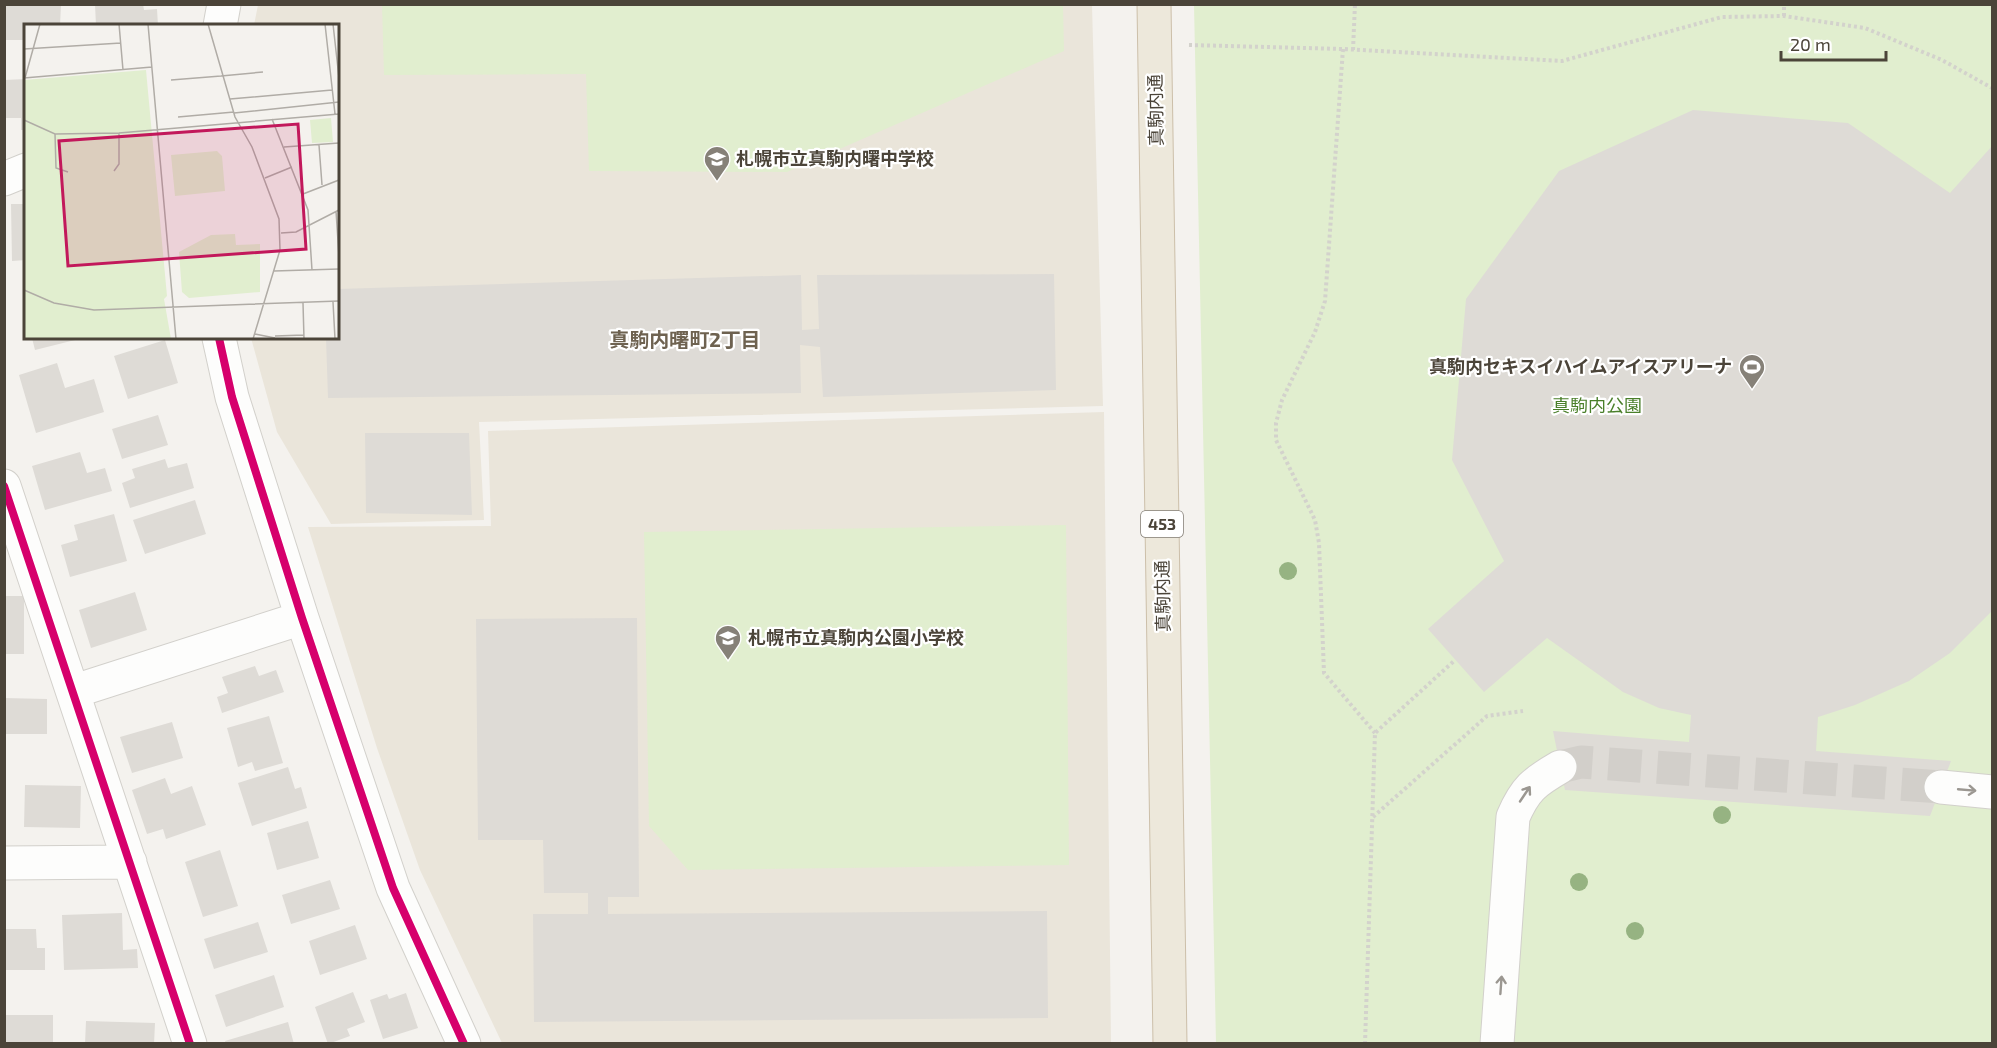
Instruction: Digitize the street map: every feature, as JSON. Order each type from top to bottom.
[{"type":"highway","name":"真駒内通","points":[[1154,4],[1170,1044]]},
{"type":"street","points":[[220,24],[224,4]]},
{"type":"street","points":[[4,179],[24,171]]},
{"type":"street","points":[[219,339],[232,397],[302,618],[393,888],[464,1044]]},
{"type":"street","points":[[4,486],[75,691],[190,1044]]},
{"type":"street","points":[[75,691],[302,618]]},
{"type":"street","points":[[1497,1044],[1513,817],[1521,797],[1534,782],[1560,766]]},
{"type":"street","points":[[1941,787],[1992,792]]},
{"type":"street","points":[[4,863],[130,862]]},
{"type":"path","points":[[1353,50],[1355,4]]},
{"type":"path","points":[[1784,4],[1784,16]]},
{"type":"path","points":[[1186,45],[1353,50],[1562,61],[1722,17],[1784,16],[1865,28],[1942,60],[1992,88]]},
{"type":"path","points":[[1343,50],[1325,301],[1315,332],[1282,400],[1276,423],[1276,440],[1315,520],[1319,543],[1324,673],[1375,733],[1365,1044]]},
{"type":"path","points":[[1375,733],[1455,660]]},
{"type":"path","points":[[1373,818],[1487,716],[1523,711]]},
{"type":"shaded area","name":"札幌市立真駒内曙中学校","points":[[258,5],[1092,5],[1103,406],[479,422],[484,520],[331,524],[277,432],[251,339],[339,339],[339,24],[254,24]]},
{"type":"shaded area","name":"札幌市立真駒内公園小学校","points":[[1104,412],[1111,1043],[502,1043],[420,870],[377,748],[308,527],[491,526],[488,431]]},
{"type":"green space","points":[[382,5],[1063,5],[1064,51],[787,172],[589,171],[586,74],[384,75]]},
{"type":"green space","name":"真駒内公園","points":[[1194,5],[1992,5],[1992,1043],[1216,1043]]},
{"type":"green space","points":[[1066,525],[1069,865],[688,870],[649,826],[644,532]]},
{"type":"building","points":[[4,4],[61,4],[60,24],[24,24],[24,40],[4,40]]},
{"type":"building","points":[[95,4],[143,4],[144,10],[157,9],[158,24],[96,24]]},
{"type":"building","points":[[24,79],[24,130],[21,130],[21,118],[4,118],[4,80]]},
{"type":"building","points":[[1693,110],[1848,123],[1950,193],[1992,146],[1992,611],[1950,653],[1909,681],[1855,705],[1818,717],[1816,751],[1951,761],[1930,816],[1565,790],[1553,731],[1689,742],[1691,715],[1659,708],[1623,692],[1547,638],[1484,692],[1428,629],[1504,561],[1452,460],[1466,299],[1559,171]]},
{"type":"building","points":[[11,204],[24,204],[24,260],[12,261]]},
{"type":"building","points":[[1054,274],[1056,390],[823,397],[820,347],[800,345],[801,393],[328,398],[326,339],[339,339],[339,289],[801,275],[802,330],[819,329],[817,275]]},
{"type":"building","points":[[32,339],[79,339],[35,350]]},
{"type":"building","points":[[165,340],[178,383],[128,399],[114,356]]},
{"type":"building","points":[[57,363],[65,388],[94,379],[104,412],[36,433],[19,375]]},
{"type":"building","points":[[158,415],[168,445],[122,459],[112,429]]},
{"type":"building","points":[[365,433],[469,433],[472,515],[366,513]]},
{"type":"building","points":[[80,452],[87,473],[105,468],[112,491],[45,510],[32,466]]},
{"type":"building","points":[[165,459],[168,468],[187,463],[194,488],[130,508],[122,483],[135,478],[132,469]]},
{"type":"building","points":[[195,500],[206,534],[145,554],[133,520]]},
{"type":"building","points":[[114,514],[127,561],[70,577],[61,545],[78,540],[74,525]]},
{"type":"building","points":[[135,592],[147,630],[91,648],[79,610]]},
{"type":"building","points":[[4,596],[24,596],[24,654],[4,654]]},
{"type":"building","points":[[637,618],[639,897],[608,897],[608,914],[1047,911],[1048,1018],[534,1022],[533,914],[588,914],[588,893],[544,893],[543,840],[478,840],[476,619]]},
{"type":"building","points":[[255,666],[259,676],[276,670],[284,692],[222,713],[217,697],[228,693],[222,677]]},
{"type":"building","points":[[4,698],[47,699],[47,734],[4,734]]},
{"type":"building","points":[[269,716],[283,763],[255,771],[252,762],[238,767],[227,728]]},
{"type":"building","points":[[172,722],[183,758],[132,773],[120,737]]},
{"type":"building","points":[[288,767],[295,789],[301,787],[307,808],[252,826],[238,783]]},
{"type":"building","points":[[165,778],[171,794],[192,786],[206,825],[166,839],[163,829],[147,834],[132,790]]},
{"type":"building","points":[[25,785],[81,786],[80,828],[24,827]]},
{"type":"building","points":[[308,821],[319,858],[277,870],[267,833]]},
{"type":"building","points":[[220,850],[238,906],[203,917],[185,862]]},
{"type":"building","points":[[330,880],[340,909],[291,924],[282,895]]},
{"type":"building","points":[[122,913],[123,950],[137,949],[138,968],[64,970],[62,915]]},
{"type":"building","points":[[258,922],[268,952],[214,969],[204,939]]},
{"type":"building","points":[[355,925],[367,959],[320,975],[309,941]]},
{"type":"building","points":[[5,929],[36,929],[37,948],[45,948],[45,970],[5,970]]},
{"type":"building","points":[[274,975],[284,1007],[226,1027],[215,995]]},
{"type":"building","points":[[353,992],[365,1022],[347,1029],[350,1036],[328,1044],[315,1007]]},
{"type":"building","points":[[406,993],[418,1028],[383,1039],[370,1000],[387,994],[389,999]]},
{"type":"building","points":[[4,1015],[53,1015],[53,1044],[4,1044]]},
{"type":"building","points":[[86,1021],[155,1023],[154,1044],[85,1044]]},
{"type":"building","points":[[288,1022],[294,1044],[226,1044],[225,1041]]},
{"type":"tunnel","points":[[1560,767],[1581,762],[1941,787]]},
{"type":"cycle path","points":[[219,339],[232,397],[302,618],[393,888],[464,1044]]},
{"type":"cycle path","points":[[4,486],[190,1044]]},
{"type":"place","name":"札幌市立真駒内曙中学校","points":[[717,182]]},
{"type":"place","name":"真駒内セキスイハイムアイスアリーナ","points":[[1752,390]]},
{"type":"place","name":"札幌市立真駒内公園小学校","points":[[728,661]]},
{"type":"district","name":"真駒内曙町2丁目","points":[[685,340]]}]
